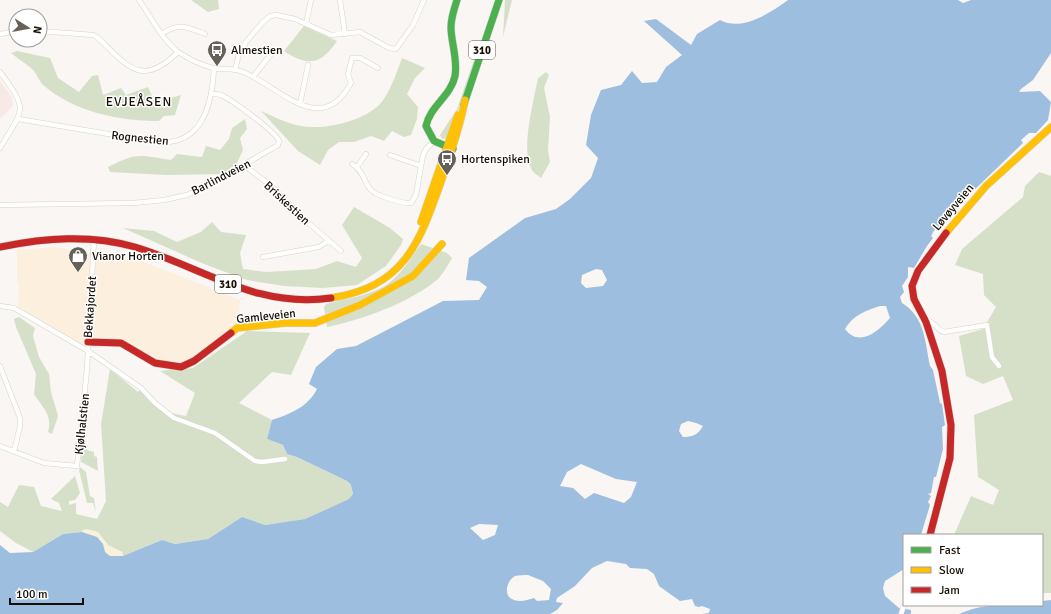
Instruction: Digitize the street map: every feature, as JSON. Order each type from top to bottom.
[{"type":"street","points":[[139,0],[162,34],[178,52],[214,68],[235,70],[253,77],[300,104],[321,107],[339,102],[351,83],[348,74],[352,58],[360,58],[378,68]]},
{"type":"street","points":[[306,24],[311,0]]},
{"type":"street","points":[[340,0],[345,34]]},
{"type":"street","points":[[235,70],[242,49],[263,22],[270,16],[280,15],[331,35],[360,32],[389,48],[396,49],[413,25],[424,0]]},
{"type":"street","points":[[450,148],[434,141],[428,131],[426,122],[430,114],[447,95],[453,82],[455,61],[451,26],[457,0]]},
{"type":"street","name":"310","points":[[0,247],[58,237],[94,238],[138,248],[236,287],[268,295],[302,299],[321,299],[352,294],[378,284],[396,271],[404,262],[429,216],[465,100],[499,0]]},
{"type":"street","points":[[162,34],[172,27],[179,26],[205,34]]},
{"type":"street","points":[[48,32],[93,35],[98,37],[125,64],[144,72],[162,66],[178,52]]},
{"type":"street","points":[[253,77],[274,50]]},
{"type":"street","points":[[300,104],[308,65]]},
{"type":"street","name":"Rognestien","points":[[18,119],[168,143],[176,141],[194,131],[204,116],[212,94],[214,68]]},
{"type":"street","points":[[0,72],[20,102],[20,113],[18,119],[0,148]]},
{"type":"street","name":"Barlindveien","points":[[0,205],[134,203],[164,200],[187,195],[204,187],[245,166],[278,145],[278,138],[240,107],[221,95],[212,94]]},
{"type":"street","name":"Løvøyveien","points":[[930,534],[948,470],[952,436],[947,395],[926,320],[913,297],[912,282],[966,206],[1033,141],[1051,126]]},
{"type":"street","points":[[366,154],[354,165],[374,193],[408,203],[414,200],[426,149],[434,141]]},
{"type":"street","points":[[390,155],[421,166]]},
{"type":"street","name":"Briskestien","points":[[245,166],[270,185],[340,251]]},
{"type":"street","name":"Bekkajordet","points":[[88,351],[94,238]]},
{"type":"street","points":[[263,257],[319,247],[328,241]]},
{"type":"street","name":"Gamleveien","points":[[88,342],[121,343],[155,362],[181,367],[194,361],[234,330],[285,323],[315,323],[360,305],[413,276],[442,244]]},
{"type":"street","points":[[0,306],[14,308],[88,351],[141,388],[155,403],[174,418],[214,433],[254,461],[262,462],[285,459]]},
{"type":"street","name":"Løvøyveien","points":[[926,320],[930,321],[939,330],[944,332],[987,325],[992,357],[999,366]]},
{"type":"street","name":"Kjølhalstien","points":[[0,446],[44,463],[77,466],[83,420],[88,351]]},
{"type":"street","points":[[0,366],[20,418],[20,426],[14,452]]},
{"type":"shaded area","points":[[0,81],[12,97],[13,106],[0,119]]},
{"type":"shaded area","points":[[56,247],[90,253],[126,255],[240,300],[238,323],[234,329],[187,365],[161,365],[121,343],[88,342],[85,346],[18,307],[19,285],[17,284],[17,250]]},
{"type":"green space","points":[[191,0],[218,0],[219,9],[208,12]]},
{"type":"green space","points":[[505,0],[512,0],[503,37]]},
{"type":"green space","points":[[304,26],[337,41],[320,59],[314,61],[300,60],[284,51]]},
{"type":"green space","points":[[478,48],[480,49],[451,131],[447,138],[442,139],[440,135],[457,109]]},
{"type":"green space","points":[[17,51],[50,58],[58,78],[79,92],[92,76],[98,75],[103,95],[121,88],[126,95],[148,87],[155,103],[181,95],[175,115],[164,116],[159,121],[144,121],[113,117],[83,108],[55,94],[43,85],[33,70],[11,53]]},
{"type":"green space","points":[[402,58],[425,68],[415,78],[407,94],[418,107],[417,119],[411,135],[404,137],[392,131],[384,141],[371,136],[354,142],[339,142],[328,150],[320,165],[298,151],[261,111],[286,122],[311,127],[331,126],[353,120],[371,111],[383,101]]},
{"type":"green space","points":[[546,72],[549,75],[544,88],[550,117],[548,150],[550,162],[541,178],[533,171],[529,162],[527,151],[529,125],[538,78]]},
{"type":"green space","points":[[245,119],[247,129],[240,138],[243,150],[237,163],[223,174],[166,175],[110,172],[108,167],[126,159],[139,156],[171,160],[177,154],[202,157],[206,146],[220,150],[229,139],[232,128]]},
{"type":"green space","points":[[1039,172],[1051,176],[1051,593],[1043,593],[1043,534],[954,534],[971,496],[993,505],[999,490],[978,477],[974,415],[1013,400],[1003,376],[983,384],[966,376],[959,336],[983,329],[996,307],[984,295],[983,274],[955,265],[962,249],[1023,197],[1025,186]]},
{"type":"green space","points":[[354,207],[390,228],[403,239],[401,245],[386,266],[357,285],[323,288],[284,286],[247,280],[204,264],[123,228],[154,231],[177,242],[201,232],[212,222],[221,232],[246,235],[240,253],[243,269],[266,272],[316,269],[337,261],[356,267],[362,258],[342,225]]},
{"type":"green space","points":[[421,244],[447,253],[452,258],[438,279],[414,296],[400,303],[356,320],[327,327],[324,307],[326,304],[375,291],[389,283],[398,275]]},
{"type":"green space","points":[[19,317],[35,328],[33,336],[39,357],[49,374],[51,392],[58,416],[52,434],[48,432],[48,416],[34,394],[36,374],[16,327],[14,319]]},
{"type":"green space","points":[[247,331],[310,333],[291,375],[272,372],[239,403],[272,420],[267,439],[283,445],[287,454],[297,457],[347,481],[351,485],[353,494],[349,499],[305,519],[265,525],[242,517],[208,539],[175,544],[162,540],[123,556],[122,552],[108,545],[98,532],[83,530],[82,532],[63,534],[33,552],[16,543],[0,531],[0,502],[8,507],[19,485],[34,487],[41,506],[62,511],[59,503],[51,499],[75,476],[80,493],[75,500],[69,501],[69,505],[76,503],[76,514],[97,519],[106,501],[101,424],[110,369],[138,392],[140,390],[155,405],[166,411],[186,416],[195,393],[160,371],[193,368]]},
{"type":"green space","points":[[82,445],[87,446],[87,450],[94,452],[94,456],[97,457],[98,471],[81,462]]},
{"type":"green space","points":[[80,467],[86,472],[90,496],[94,498],[96,512],[93,503],[87,503],[79,470]]},
{"type":"sand","points":[[87,529],[98,532],[107,545],[122,552],[123,556],[110,556],[104,552],[103,544],[82,532],[83,530]]},
{"type":"water","points":[[788,0],[958,0],[963,3],[971,0],[1051,0],[1051,53],[1033,80],[1019,92],[1040,91],[1051,102],[1048,120],[1036,133],[1029,133],[1021,140],[1023,143],[968,196],[941,227],[935,229],[931,236],[933,238],[914,268],[908,267],[908,277],[902,286],[904,292],[900,297],[902,303],[915,315],[923,331],[930,366],[933,370],[940,403],[942,404],[945,425],[942,427],[943,449],[936,477],[934,477],[931,493],[928,494],[931,496],[928,502],[930,505],[921,534],[903,534],[903,570],[885,581],[883,588],[885,596],[899,608],[911,610],[911,614],[702,614],[709,613],[710,609],[702,606],[695,606],[692,599],[680,601],[659,586],[654,574],[647,569],[630,568],[626,564],[607,561],[592,568],[575,586],[557,598],[556,602],[563,603],[557,610],[550,614],[0,614],[0,545],[10,553],[33,552],[63,534],[82,532],[97,537],[103,544],[105,552],[110,556],[123,556],[162,540],[175,544],[208,539],[242,517],[265,525],[305,519],[349,499],[353,494],[351,485],[347,481],[297,457],[287,454],[283,445],[267,439],[272,420],[298,409],[309,401],[317,389],[309,384],[316,367],[337,349],[356,346],[443,301],[479,300],[487,287],[479,281],[466,280],[469,258],[525,218],[556,209],[570,199],[591,178],[598,158],[586,145],[591,115],[601,90],[621,85],[632,71],[642,83],[657,82],[666,67],[682,55],[644,21],[656,19],[691,45],[697,34],[720,20],[737,24],[756,19]],"holes":[[[596,269],[602,270],[607,280],[603,286],[586,288],[581,283],[582,275]],[[880,306],[886,306],[890,318],[869,336],[856,337],[851,335],[845,329],[848,324],[860,314]],[[688,421],[703,426],[694,435],[683,437],[679,431],[681,424]],[[581,464],[616,479],[637,482],[631,497],[624,503],[594,493],[585,499],[573,488],[560,486],[567,472]],[[479,524],[498,525],[495,535],[483,540],[470,528]],[[528,575],[543,581],[551,589],[549,600],[537,601],[534,598],[517,601],[509,597],[507,588],[512,578],[515,576]]]},
{"type":"water","points":[[1051,600],[1051,614],[959,614],[969,610],[989,606],[1043,606],[1043,601]]},
{"type":"traffic: fast","points":[[453,149],[434,141],[426,126],[428,119],[453,83],[455,76],[456,63],[451,27],[457,0]]},
{"type":"traffic: fast","points":[[464,104],[499,0]]},
{"type":"traffic: slow","points":[[331,298],[356,292],[376,284],[392,273],[405,259],[416,243],[425,225],[441,182],[465,100]]},
{"type":"traffic: slow","points":[[421,222],[458,115]]},
{"type":"traffic: slow","points":[[946,233],[986,186],[1051,127]]},
{"type":"traffic: slow","points":[[231,333],[237,328],[285,323],[315,323],[360,305],[413,276],[442,244]]},
{"type":"traffic: jam","points":[[930,534],[950,458],[951,425],[942,371],[926,322],[914,299],[912,286],[918,271],[946,233]]},
{"type":"traffic: jam","points":[[0,247],[34,241],[68,239],[101,240],[135,247],[160,255],[230,284],[254,292],[304,300],[331,298]]},
{"type":"traffic: jam","points":[[88,342],[121,343],[155,363],[181,367],[194,361],[231,333]]},
{"type":"place","name":"Almestien","points":[[217,67]]},
{"type":"place","name":"Hortenspiken","points":[[447,176]]},
{"type":"place","name":"Vianor Horten","points":[[78,273]]},
{"type":"district","name":"EVJEÅSEN","points":[[139,101]]}]
